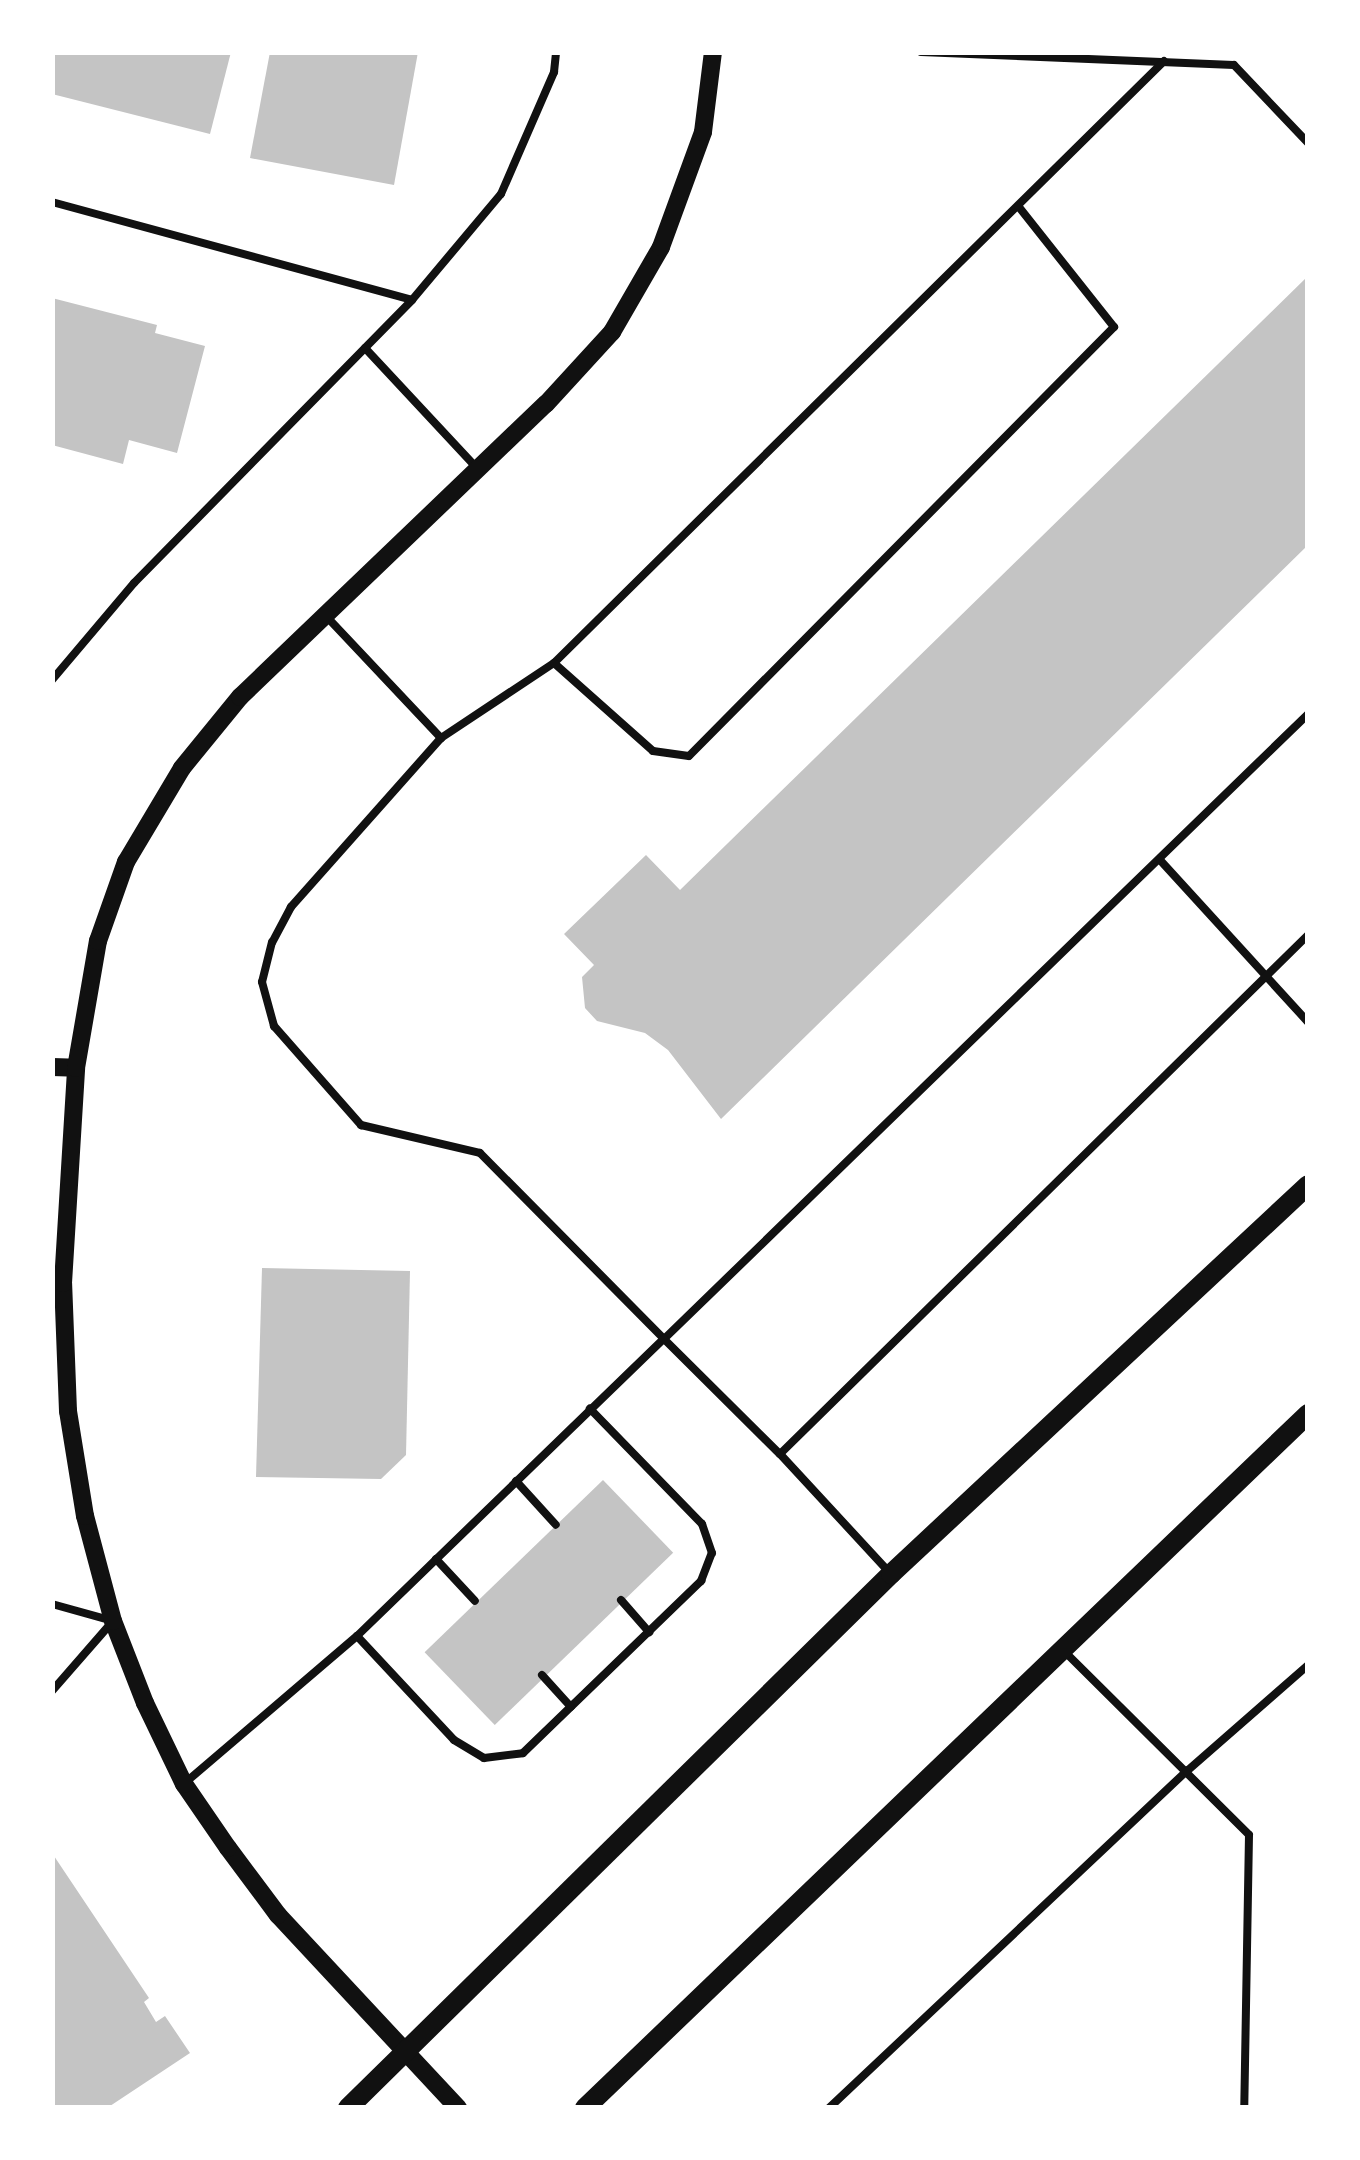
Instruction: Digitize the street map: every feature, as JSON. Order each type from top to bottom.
[{"type":"main road","points":[[348,2108],[892,1574],[1308,1185]]},
{"type":"main road","points":[[585,2108],[1060,1647],[1308,1414]]},
{"type":"street","points":[[458,2108],[278,1914],[184,1784],[145,1703],[113,1621],[85,1516],[68,1411],[63,1283],[76,1068],[98,941],[126,862],[182,768],[240,697],[546,404],[612,332],[661,247],[702,132],[712,52]]},
{"type":"street","points":[[52,1068],[76,1068]]},
{"type":"lane","points":[[52,680],[134,583],[412,300],[501,194],[554,72],[556,52]]},
{"type":"lane","points":[[922,52],[1234,65],[1308,143]]},
{"type":"lane","points":[[892,1574],[780,1454],[480,1153],[361,1125],[274,1026],[262,982],[272,942],[291,907],[442,738],[554,663],[1164,60]]},
{"type":"lane","points":[[52,202],[412,300]]},
{"type":"lane","points":[[554,663],[652,751],[689,756],[1114,328],[1018,206]]},
{"type":"lane","points":[[365,348],[478,469]]},
{"type":"lane","points":[[324,614],[442,738]]},
{"type":"lane","points":[[184,1784],[357,1636],[1308,714]]},
{"type":"lane","points":[[1160,860],[1308,1022]]},
{"type":"lane","points":[[780,1454],[1308,935]]},
{"type":"lane","points":[[357,1636],[454,1740],[484,1758],[524,1753],[701,1582],[712,1553],[702,1524],[590,1409]]},
{"type":"lane","points":[[516,1481],[556,1525]]},
{"type":"lane","points":[[436,1558],[475,1601]]},
{"type":"lane","points":[[621,1600],[649,1632]]},
{"type":"lane","points":[[52,1604],[113,1621],[52,1691]]},
{"type":"lane","points":[[1060,1647],[1249,1834],[1244,2108]]},
{"type":"lane","points":[[829,2108],[1187,1771],[1308,1665]]},
{"type":"lane","points":[[542,1675],[571,1706]]},
{"type":"building","points":[[52,52],[231,52],[210,134],[52,94]]},
{"type":"building","points":[[270,52],[418,52],[394,185],[250,158]]},
{"type":"building","points":[[1308,276],[1308,545],[721,1119],[668,1050],[645,1033],[597,1021],[585,1008],[582,977],[594,965],[564,934],[646,855],[680,890]]},
{"type":"building","points":[[52,298],[157,325],[155,333],[205,346],[177,453],[129,440],[123,464],[52,445]]},
{"type":"building","points":[[262,1268],[410,1271],[406,1455],[381,1479],[256,1477]]},
{"type":"building","points":[[603,1480],[673,1553],[495,1725],[425,1652]]},
{"type":"building","points":[[52,1853],[149,1998],[144,2002],[156,2022],[165,2016],[190,2053],[107,2108],[52,2108]]}]
